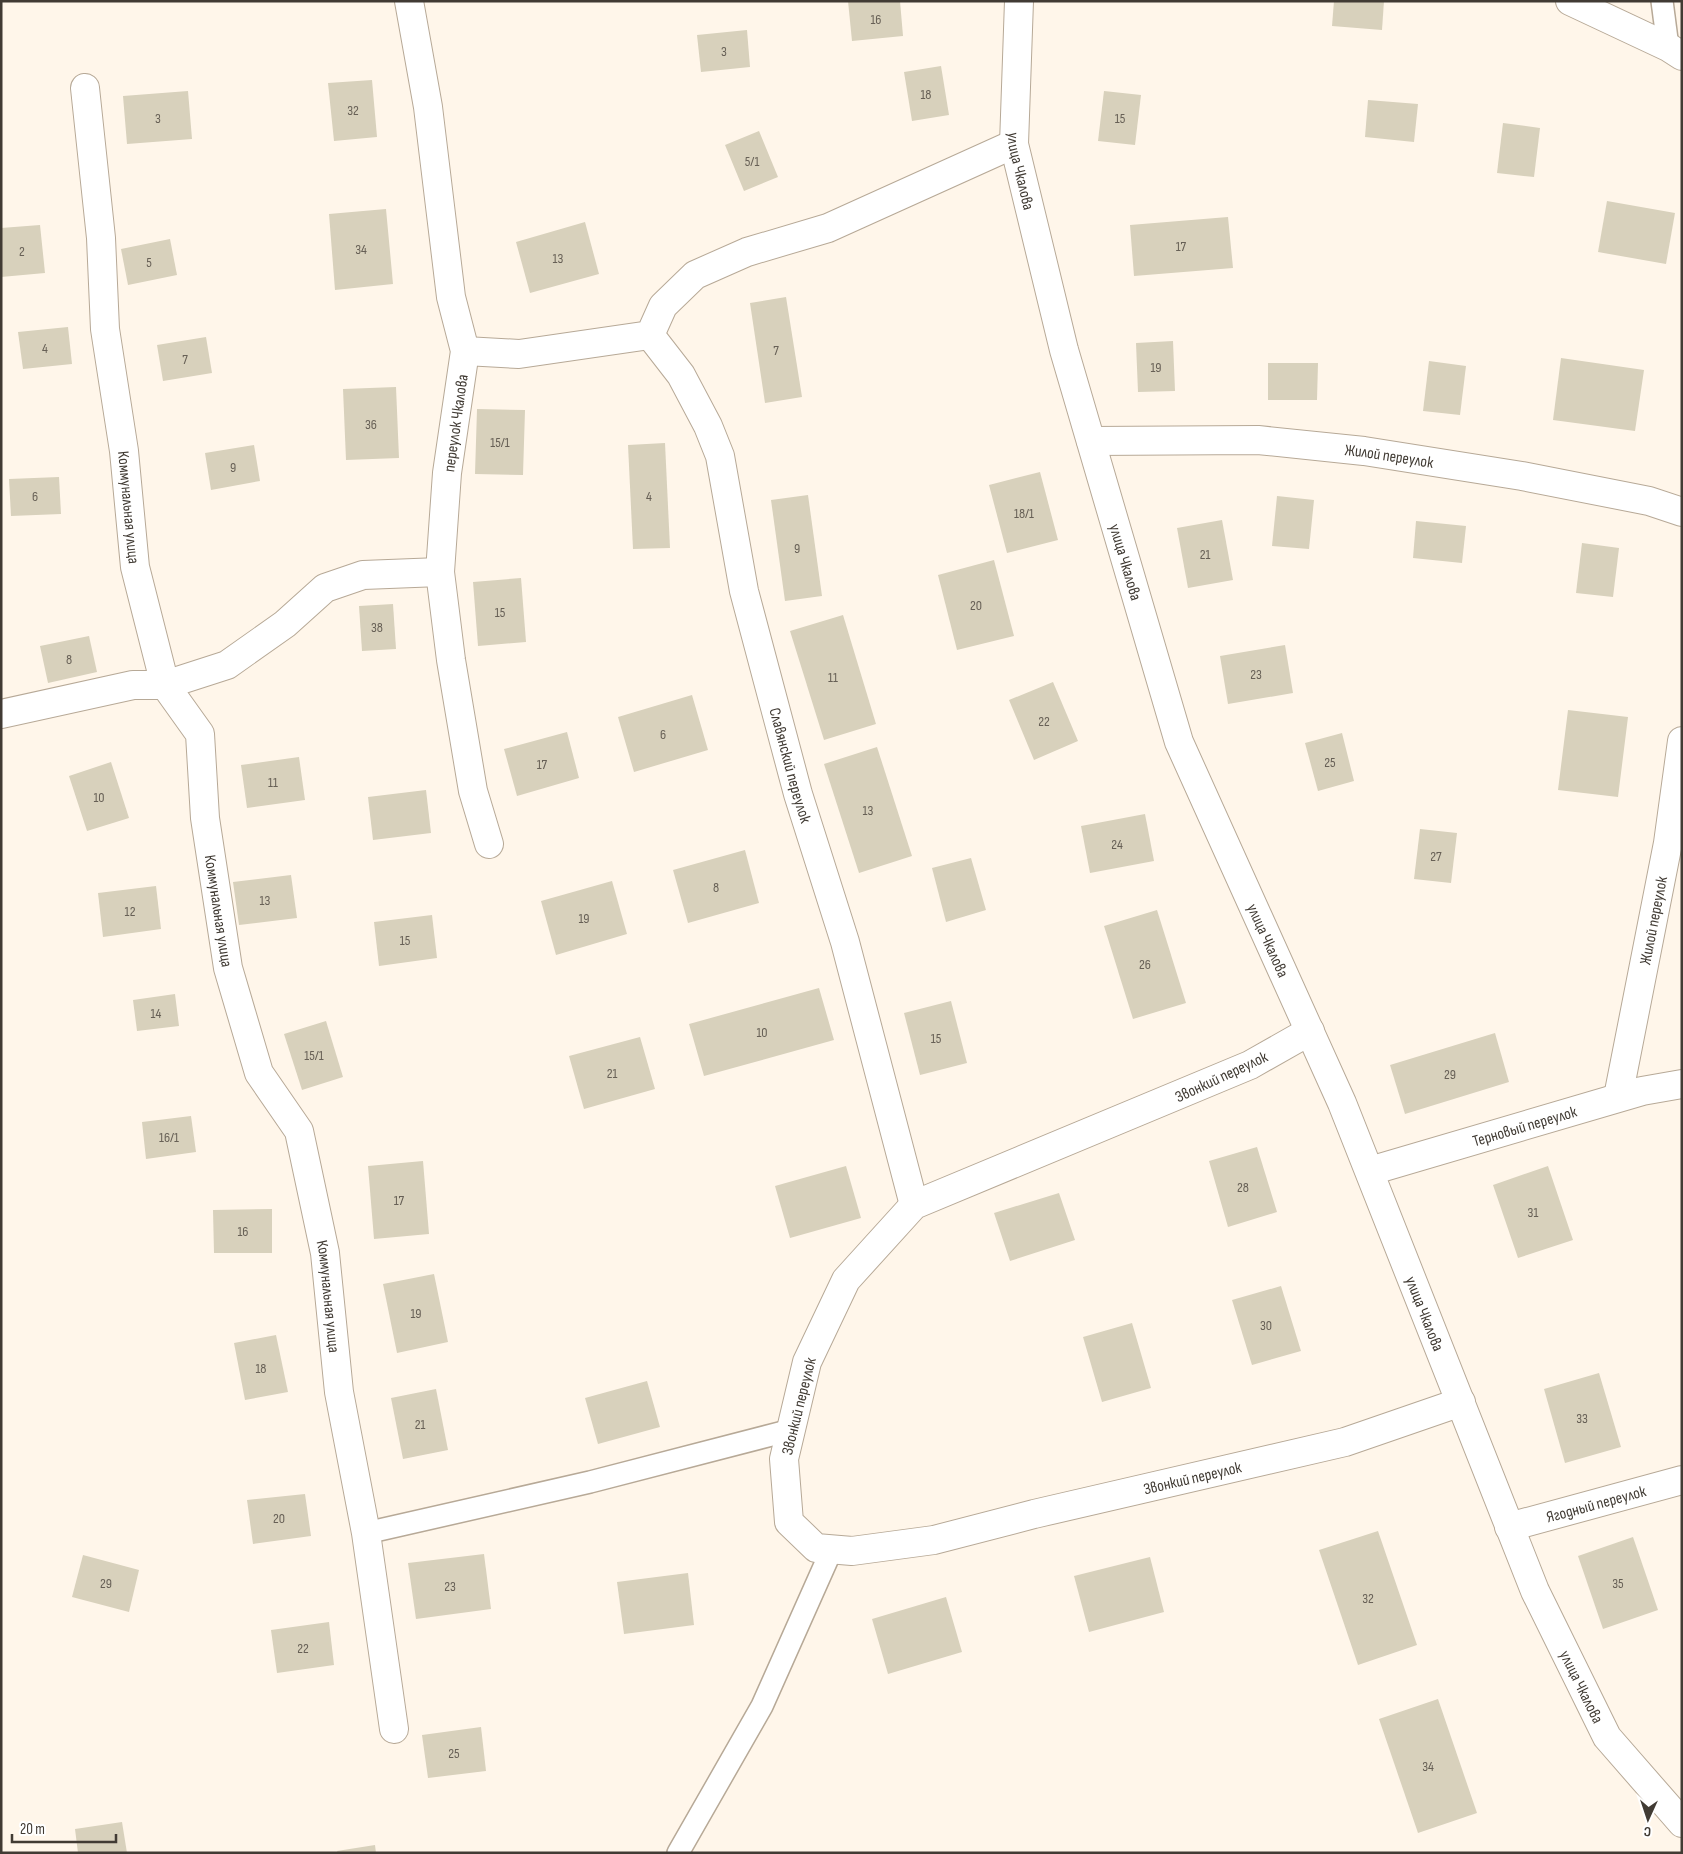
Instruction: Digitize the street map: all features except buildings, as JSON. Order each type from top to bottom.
[{"type":"street","name":"переулок Чкалова","points":[[409,1],[428,107],[451,297],[465,351],[447,473],[440,572],[451,660],[473,792],[489,844]]},
{"type":"street","name":"улица Чкалова","points":[[1019,1],[1014,144],[1064,350],[1179,742],[1310,1031],[1370,1171],[1509,1527],[1536,1591],[1607,1737],[1682,1823]]},
{"type":"street","points":[[1570,1],[1675,51]]},
{"type":"street","name":"Коммунальная улица","points":[[85,88],[101,238],[105,329],[124,451],[135,567],[165,685],[200,734],[205,818],[228,968],[259,1073],[299,1130],[325,1253],[339,1392],[366,1534],[394,1729]]},
{"type":"street","points":[[465,351],[519,354],[650,335],[663,306],[695,275],[747,252],[828,228],[1014,144]]},
{"type":"street","name":"Славянский переулок","points":[[650,335],[681,374],[708,426],[720,456],[744,591],[798,794],[845,942],[914,1205]]},
{"type":"street","name":"Жилой переулок","points":[[1091,441],[1258,440],[1364,451],[1522,476],[1648,501],[1682,512]]},
{"type":"street","points":[[1,714],[133,685],[165,685],[227,665],[284,624],[325,588],[362,575],[440,572]]},
{"type":"street","name":"Жилой переулок","points":[[1618,1097],[1668,842],[1682,741]]},
{"type":"street","name":"Звонкий переулок","points":[[1310,1031],[1250,1065],[914,1205],[846,1280],[807,1362],[784,1459],[789,1522],[816,1548],[852,1551],[934,1540],[1034,1514],[1345,1442],[1461,1402]]},
{"type":"street","name":"Терновый переулок","points":[[1370,1171],[1642,1090],[1682,1084]]},
{"type":"street","name":"Ягодный переулок","points":[[1509,1527],[1682,1480]]},
{"type":"lane","points":[[1662,1],[1675,51]]},
{"type":"lane","points":[[366,1534],[590,1482],[791,1430]]},
{"type":"lane","points":[[678,1853],[762,1706],[832,1549]]}]
